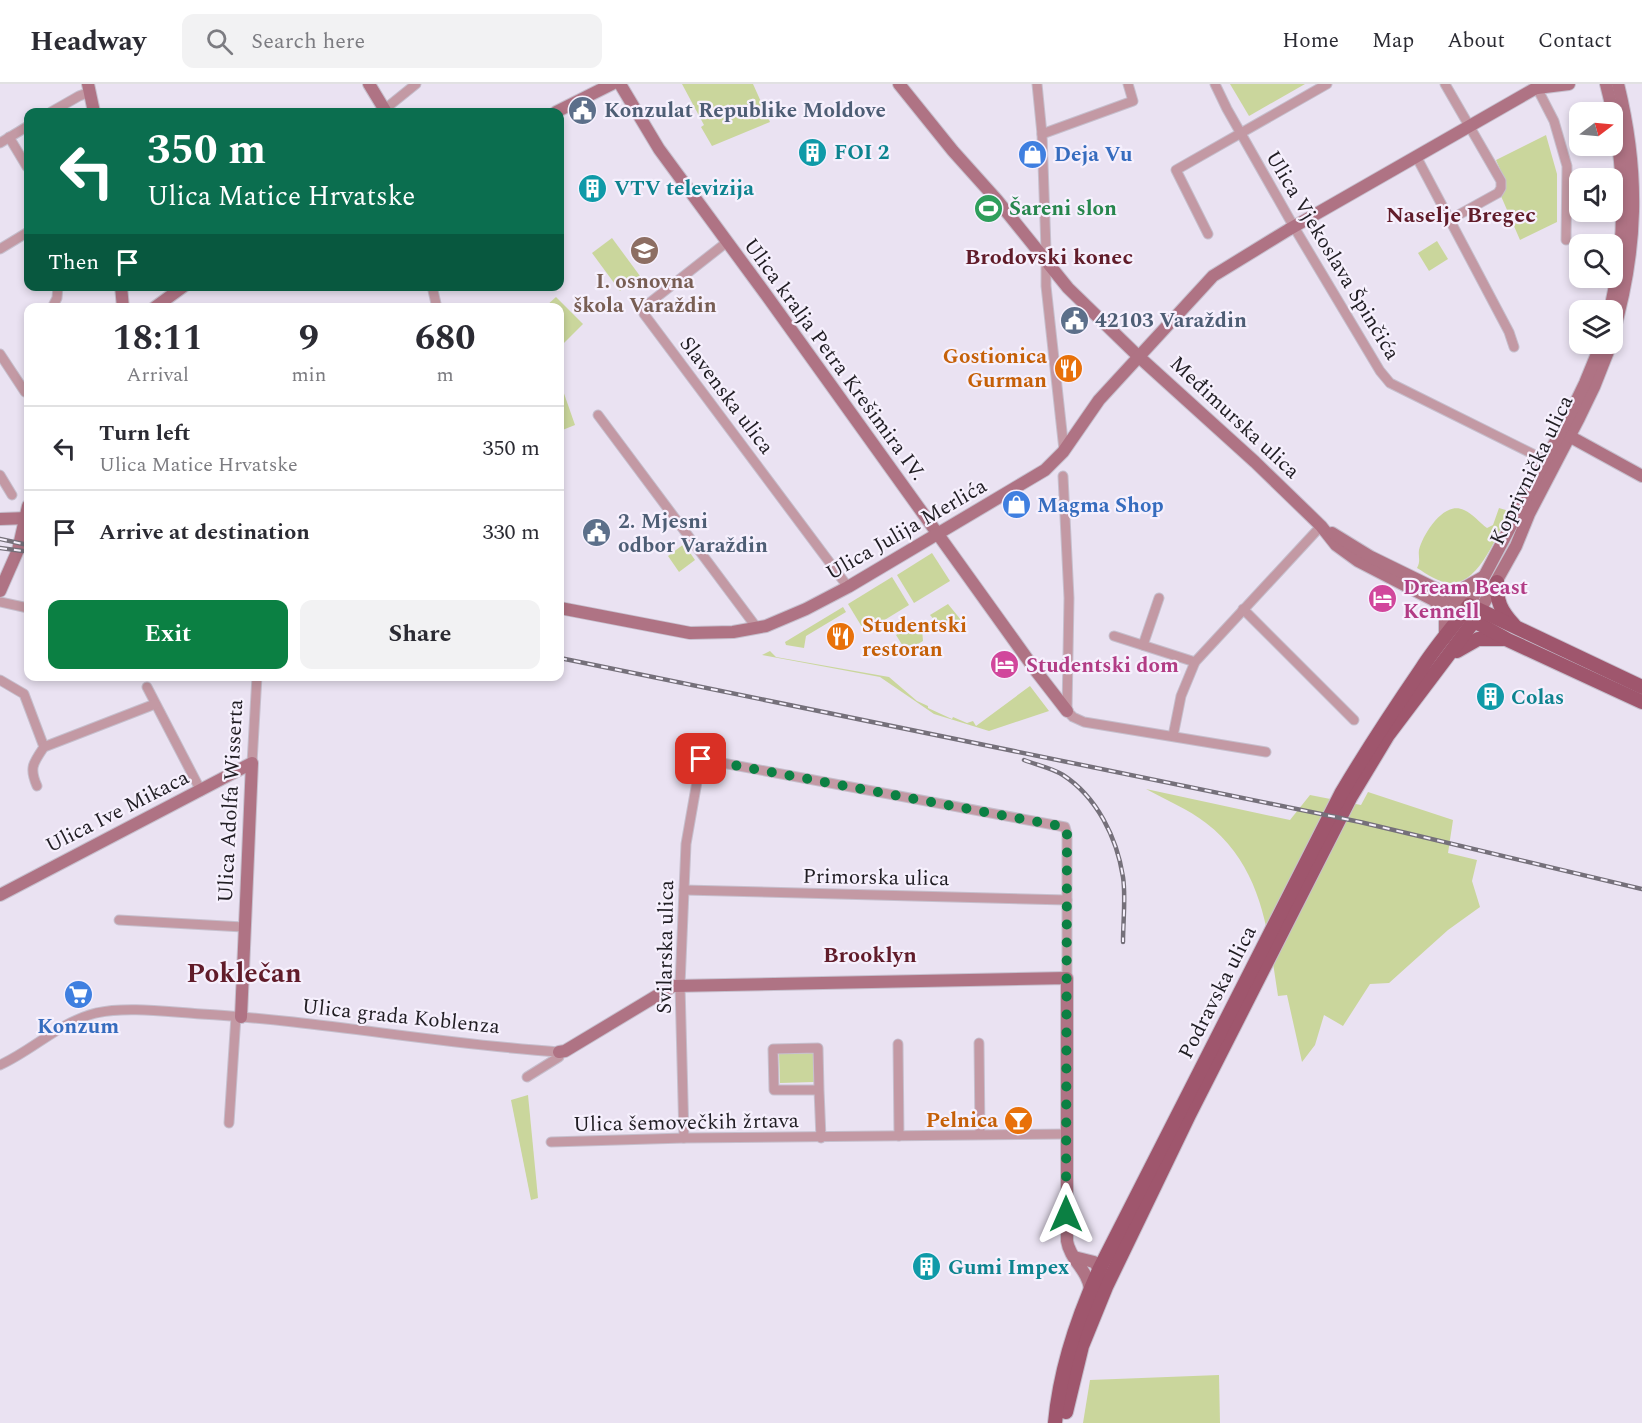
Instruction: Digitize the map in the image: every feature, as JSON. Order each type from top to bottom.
[{"type":"main road","points":[[369,84],[382,108]]},
{"type":"main road","points":[[564,108],[612,84]]},
{"type":"main road","name":"Ulica kralja Petra Krešimira IV.","points":[[620,84],[659,149],[1047,687],[1067,711]]},
{"type":"main road","name":"Međimurska ulica","points":[[899,84],[1068,288],[1138,356],[1255,462],[1321,526],[1336,545],[1358,561],[1437,595],[1641,696]]},
{"type":"main road","points":[[1538,85],[1569,84]]},
{"type":"main road","points":[[1606,84],[1623,176],[1623,236],[1612,300]]},
{"type":"main road","points":[[1618,84],[1632,157],[1634,224],[1623,300]]},
{"type":"main road","name":"Ulica Julija Merlića","points":[[564,610],[701,634],[733,633],[757,628],[790,616],[848,587],[1045,470],[1064,450],[1099,400],[1213,276],[1538,85]]},
{"type":"main road","points":[[89,88],[93,108]]},
{"type":"main road","points":[[161,303],[177,291]]},
{"type":"main road","name":"Koprivnička ulica","points":[[1492,578],[1585,383],[1596,354]]},
{"type":"main road","name":"Koprivnička ulica","points":[[1471,613],[1569,436],[1594,387],[1607,354]]},
{"type":"main road","points":[[1569,436],[1642,476]]},
{"type":"main road","points":[[0,519],[24,515]]},
{"type":"main road","points":[[0,591],[18,550],[24,526]]},
{"type":"main road","points":[[1444,638],[1445,618],[1437,595],[1460,590],[1492,578],[1499,606],[1513,634],[1478,639],[1450,653]]},
{"type":"main road","name":"Podravska ulica","points":[[1060,1422],[1063,1371],[1090,1289],[1094,1264],[1109,1251],[1342,792],[1378,731],[1444,638],[1471,613]]},
{"type":"main road","name":"Podravska ulica","points":[[1060,1422],[1082,1346],[1106,1287],[1189,1115],[1350,798],[1388,735],[1450,653],[1471,613]]},
{"type":"main road","name":"Ulica Ive Mikaca","points":[[0,894],[252,763]]},
{"type":"main road","name":"Ulica Adolfa Wisserta","points":[[238,1016],[252,763]]},
{"type":"main road","points":[[559,1052],[566,1051],[674,986],[1067,978],[1067,1242],[1074,1257],[1085,1271],[1090,1289]]},
{"type":"main road","points":[[1074,1257],[1094,1264],[1105,1278],[1106,1287]]},
{"type":"street","points":[[388,108],[416,84]]},
{"type":"street","points":[[1037,84],[1042,134],[1046,286],[1064,450]]},
{"type":"street","points":[[1042,134],[1133,101],[1128,84]]},
{"type":"street","name":"Ulica Vjekoslava Špinčića","points":[[1215,84],[1294,227],[1380,371],[1390,383],[1547,460]]},
{"type":"street","points":[[1208,234],[1176,170],[1327,84]]},
{"type":"street","points":[[1445,84],[1501,181],[1502,188],[1498,194],[1451,219]]},
{"type":"street","points":[[1538,85],[1554,121],[1567,166],[1566,240]]},
{"type":"street","points":[[58,108],[89,88]]},
{"type":"street","points":[[0,143],[24,128]]},
{"type":"street","points":[[9,137],[24,162]]},
{"type":"street","points":[[1416,156],[1509,332],[1514,347]]},
{"type":"street","points":[[0,249],[24,236]]},
{"type":"street","name":"Slavenska ulica","points":[[727,242],[648,304],[644,308],[644,314],[848,587]]},
{"type":"street","points":[[0,354],[24,390]]},
{"type":"street","points":[[598,415],[757,628]]},
{"type":"street","points":[[0,476],[12,495]]},
{"type":"street","points":[[1063,476],[1069,598],[1067,711],[1072,717],[1084,722],[1266,752]]},
{"type":"street","points":[[1173,736],[1181,696],[1195,662],[1321,526]]},
{"type":"street","points":[[1143,645],[1159,598]]},
{"type":"street","points":[[0,602],[24,607]]},
{"type":"street","points":[[1244,609],[1354,720]]},
{"type":"street","points":[[1114,636],[1195,662]]},
{"type":"street","points":[[0,680],[24,694],[44,747]]},
{"type":"street","name":"Ulica Adolfa Wisserta","points":[[252,763],[257,681]]},
{"type":"street","points":[[147,687],[201,791]]},
{"type":"street","points":[[37,786],[32,773],[35,760],[44,747],[155,704]]},
{"type":"street","name":"Svilarska ulica","points":[[684,1138],[680,986],[686,844],[701,759],[1065,827],[1067,830],[1067,900]]},
{"type":"street","name":"Primorska ulica","points":[[684,890],[1067,900]]},
{"type":"street","points":[[1067,900],[1067,978]]},
{"type":"street","name":"Ulica Adolfa Wisserta","points":[[119,920],[243,927]]},
{"type":"street","name":"Ulica grada Koblenza","points":[[0,1065],[26,1052],[71,1022],[96,1013],[126,1011],[238,1016],[559,1052]]},
{"type":"street","name":"Ulica Adolfa Wisserta","points":[[229,1123],[238,1016]]},
{"type":"street","points":[[979,1043],[980,1134]]},
{"type":"street","points":[[898,1044],[899,1136]]},
{"type":"street","name":"Ulica šemovečkih žrtava","points":[[819,1090],[774,1090],[774,1049],[818,1048],[821,1138]]},
{"type":"street","points":[[527,1077],[559,1057],[559,1052]]},
{"type":"street","name":"Ulica šemovečkih žrtava","points":[[551,1142],[684,1138],[1067,1134]]},
{"type":"green space","points":[[682,84],[753,84],[770,122],[712,146],[701,127],[704,125]]},
{"type":"green space","points":[[1230,84],[1305,84],[1249,116]]},
{"type":"green space","points":[[1546,135],[1557,174],[1557,222],[1520,240],[1501,196],[1506,183],[1496,160]]},
{"type":"green space","points":[[612,238],[640,276],[620,291],[592,253]]},
{"type":"green space","points":[[1437,241],[1448,259],[1429,271],[1418,253]]},
{"type":"green space","points":[[556,297],[562,303],[549,303]]},
{"type":"green space","points":[[564,305],[583,324],[564,343]]},
{"type":"green space","points":[[564,393],[575,425],[564,429]]},
{"type":"green space","points":[[1456,508],[1464,510],[1487,528],[1493,525],[1499,508],[1509,511],[1487,555],[1471,575],[1461,581],[1447,583],[1417,568],[1421,543],[1442,514]]},
{"type":"green space","points":[[684,544],[695,560],[679,572],[668,556]]},
{"type":"green space","points":[[932,553],[950,581],[914,603],[897,575]]},
{"type":"green space","points":[[892,577],[909,605],[865,632],[848,604]]},
{"type":"green space","points":[[948,604],[961,620],[943,630],[930,615]]},
{"type":"green space","points":[[843,607],[846,612],[806,636],[804,648],[786,645],[785,642]]},
{"type":"green space","points":[[913,625],[916,631],[922,629],[923,641],[906,651],[896,635]]},
{"type":"green space","points":[[770,651],[776,657],[889,677],[928,708],[952,719],[953,717],[967,723],[973,721],[976,726],[1030,686],[1049,711],[989,731],[934,714],[880,677],[762,655]]},
{"type":"green space","points":[[1146,789],[1290,820],[1310,795],[1361,805],[1368,792],[1453,820],[1448,853],[1477,860],[1472,881],[1480,907],[1448,930],[1389,983],[1370,984],[1343,1026],[1324,1015],[1315,1045],[1302,1062],[1287,995],[1278,996],[1266,924],[1251,879],[1225,840],[1206,823]]},
{"type":"green space","points":[[813,1053],[814,1082],[780,1083],[779,1054]]},
{"type":"green space","points":[[528,1095],[538,1198],[531,1200],[511,1100]]},
{"type":"green space","points":[[1219,1375],[1220,1423],[1083,1423],[1090,1380]]},
{"type":"railway","points":[[0,539],[24,544]]},
{"type":"railway","points":[[0,548],[23,551]]},
{"type":"railway","points":[[564,659],[1360,822],[1642,889]]},
{"type":"railway","points":[[1024,760],[1063,775],[1086,795],[1104,820],[1116,848],[1123,877],[1123,942]]},
{"type":"place","name":"Konzulat Republike Moldove","points":[[583,110]]},
{"type":"place","name":"FOI 2","points":[[813,152]]},
{"type":"place","name":"Deja Vu","points":[[1033,154]]},
{"type":"place","name":"VTV televizija","points":[[593,188]]},
{"type":"place","name":"Šareni slon","points":[[988,208]]},
{"type":"place","name":"I. osnovna škola Varaždin","points":[[645,250]]},
{"type":"place","name":"42103 Varaždin","points":[[1074,320]]},
{"type":"place","name":"Gostionica Gurman","points":[[1068,368]]},
{"type":"place","name":"Magma Shop","points":[[1016,505]]},
{"type":"place","name":"2. Mjesni odbor Varaždin","points":[[597,533]]},
{"type":"place","name":"Dream Beast Kennell","points":[[1382,599]]},
{"type":"place","name":"Studentski restoran","points":[[841,637]]},
{"type":"place","name":"Studentski dom","points":[[1005,665]]},
{"type":"place","name":"Colas","points":[[1490,697]]},
{"type":"place","name":"Konzum","points":[[78,995]]},
{"type":"place","name":"Pelnica","points":[[1019,1120]]},
{"type":"place","name":"Gumi Impex","points":[[927,1267]]},
{"type":"district","name":"Naselje Bregec","points":[[1461,214]]},
{"type":"district","name":"Brodovski konec","points":[[1049,256]]},
{"type":"district","name":"Brooklyn","points":[[870,954]]},
{"type":"district","name":"Poklečan","points":[[244,973]]},
{"type":"route","points":[[701,759],[1065,827],[1067,830],[1066,1214]]}]
